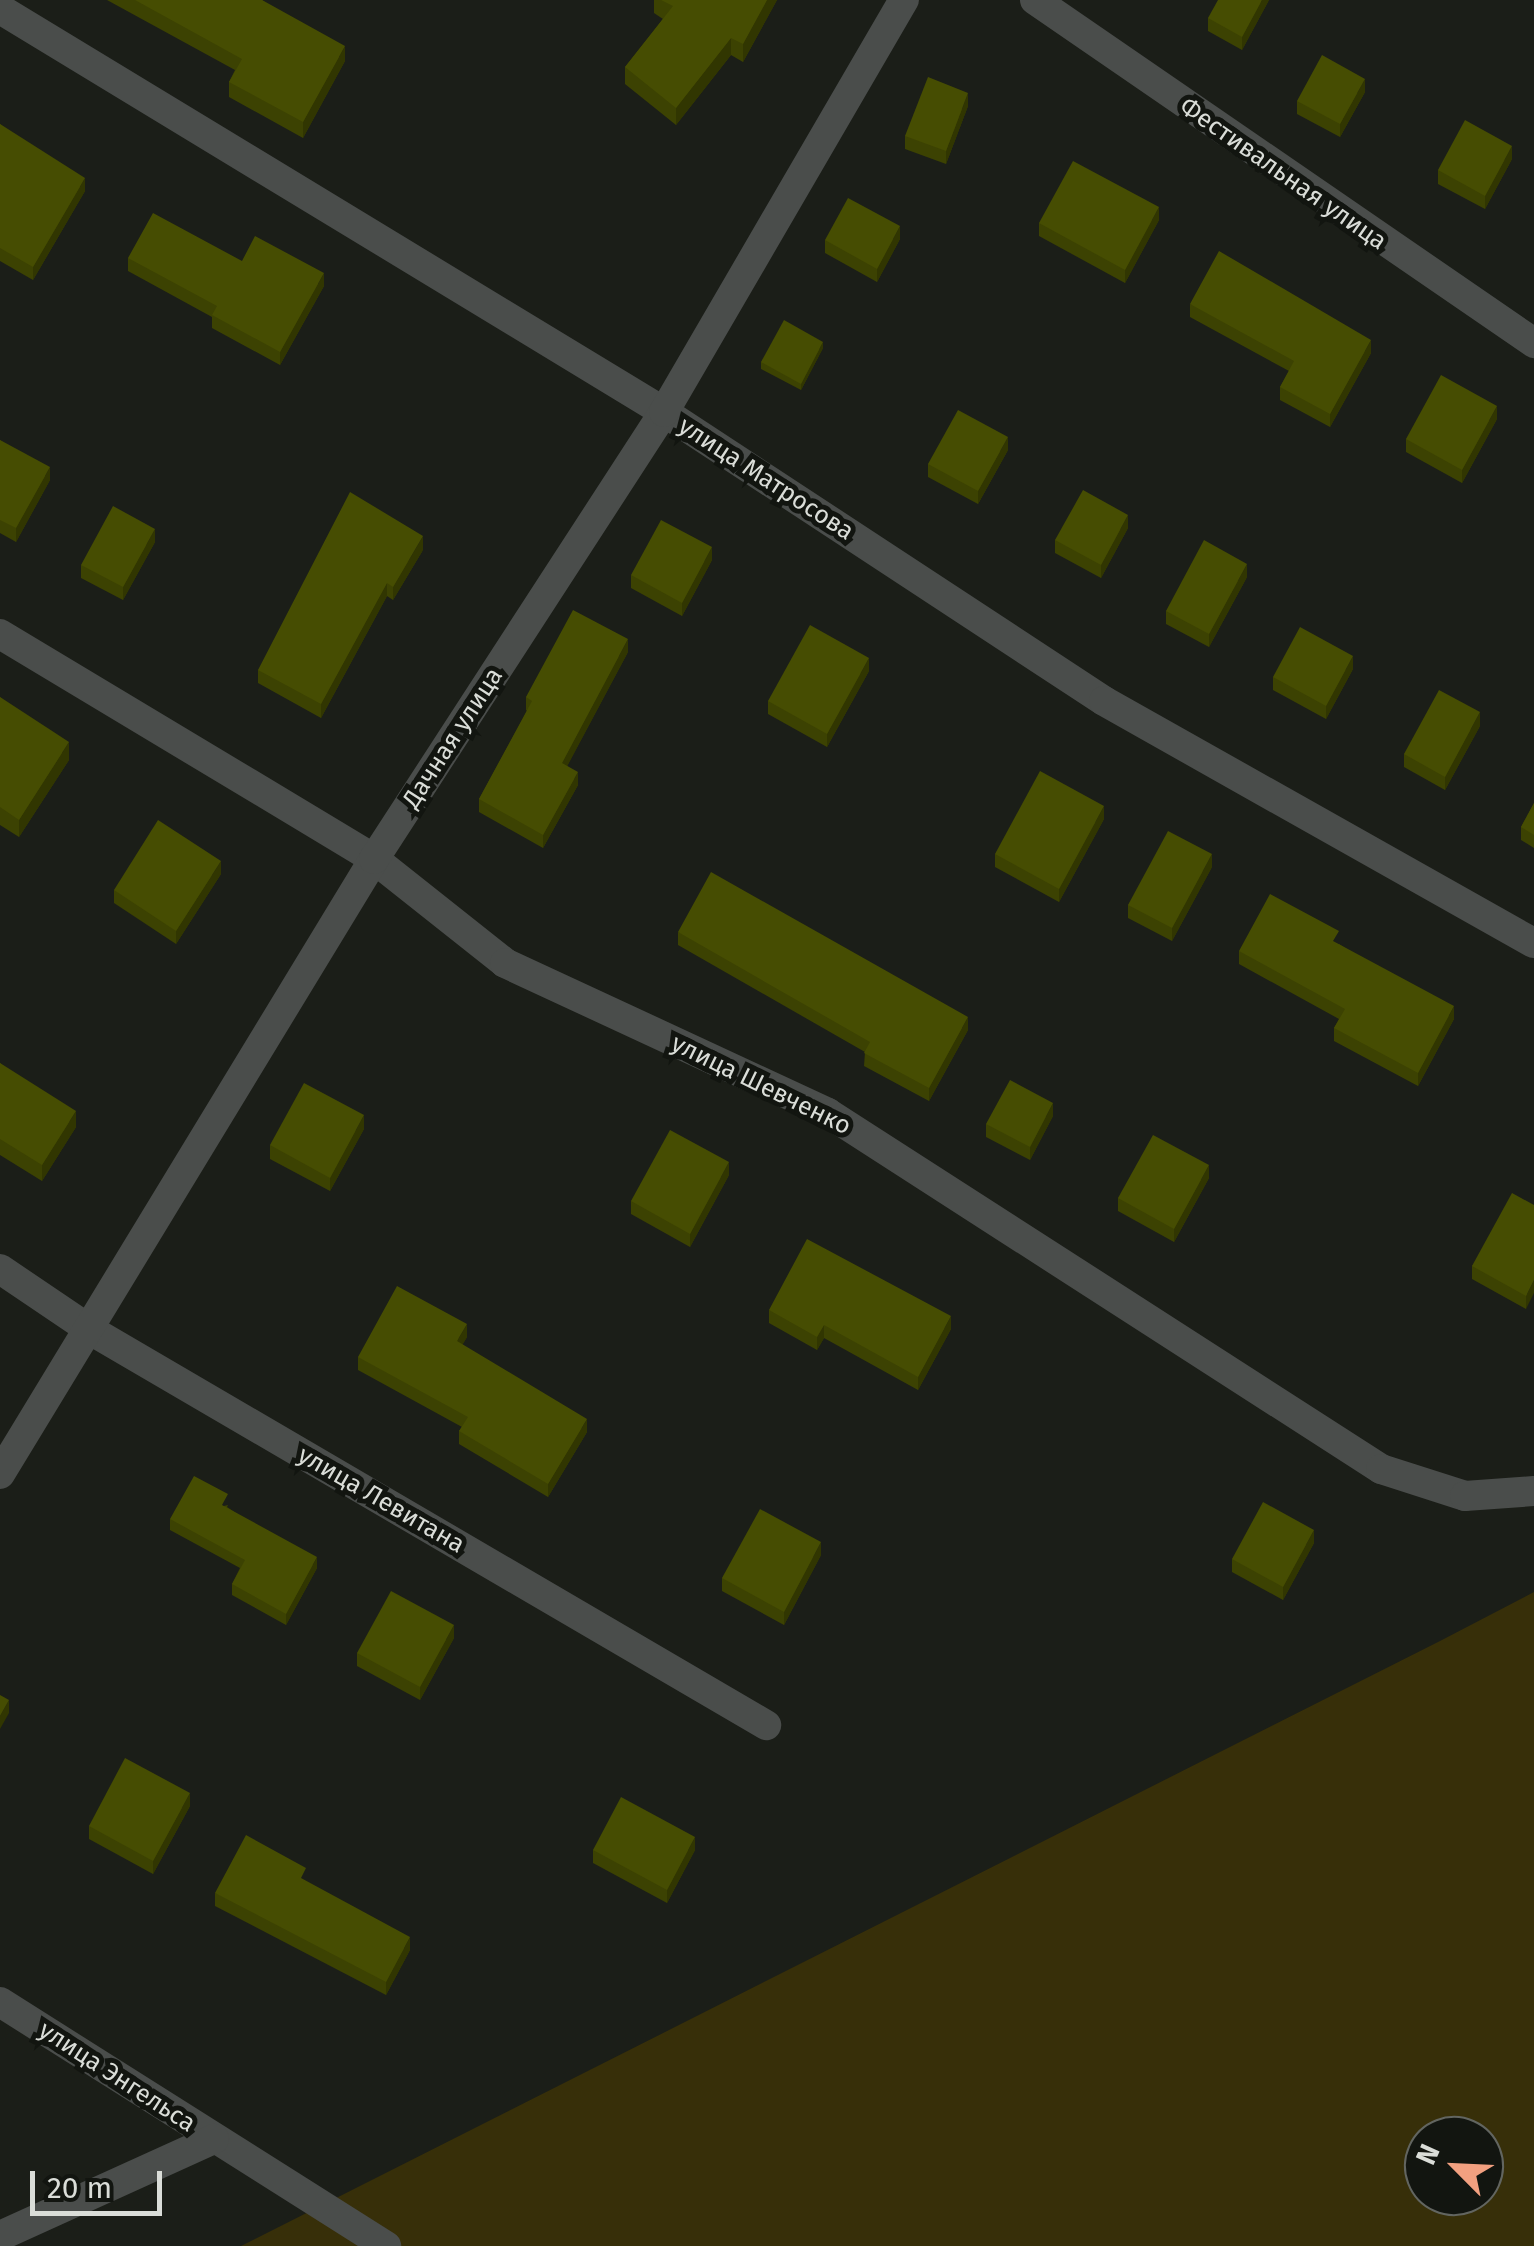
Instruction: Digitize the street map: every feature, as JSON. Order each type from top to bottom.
[{"type":"street","name":"Дачная улица","points":[[0,1474],[92,1331],[374,859],[664,412],[904,0]]},
{"type":"street","name":"Фестивальная улица","points":[[1035,0],[1534,343]]},
{"type":"street","name":"улица Матросова","points":[[0,9],[664,412],[1104,701],[1534,944]]},
{"type":"street","name":"улица Шевченко","points":[[0,634],[374,859],[505,963],[828,1113],[1381,1469],[1465,1496],[1534,1491]]},
{"type":"street","name":"улица Левитана","points":[[0,1269],[92,1331],[766,1725]]},
{"type":"street","name":"улица Энгельса","points":[[0,2002],[386,2246]]},
{"type":"street","points":[[0,2236],[214,2139]]},
{"type":"shaded area","points":[[1534,1592],[1534,2246],[241,2246],[1440,1641]]},
{"type":"building","points":[[135,0],[262,0],[345,46],[303,122],[229,82],[242,59]]},
{"type":"building","points":[[661,0],[767,0],[743,44],[731,38],[676,108],[625,67],[673,6]]},
{"type":"building","points":[[1218,0],[1262,0],[1242,37],[1208,18]]},
{"type":"building","points":[[1322,55],[1365,79],[1340,124],[1297,101]]},
{"type":"building","points":[[928,77],[968,93],[946,151],[905,136]]},
{"type":"building","points":[[1465,120],[1512,146],[1485,196],[1438,170]]},
{"type":"building","points":[[0,124],[85,178],[33,267],[0,248]]},
{"type":"building","points":[[1073,161],[1159,207],[1125,270],[1039,223]]},
{"type":"building","points":[[848,198],[900,226],[877,269],[825,240]]},
{"type":"building","points":[[153,213],[242,261],[255,236],[324,273],[280,352],[212,315],[217,306],[128,258]]},
{"type":"building","points":[[1219,251],[1371,340],[1330,414],[1280,387],[1294,361],[1190,304]]},
{"type":"building","points":[[784,320],[823,342],[801,384],[761,362]]},
{"type":"building","points":[[1441,375],[1497,406],[1462,470],[1406,439]]},
{"type":"building","points":[[958,410],[1008,437],[978,491],[928,464]]},
{"type":"building","points":[[0,440],[50,467],[16,528],[0,520]]},
{"type":"building","points":[[1083,490],[1128,515],[1101,565],[1055,540]]},
{"type":"building","points":[[350,492],[423,536],[393,587],[387,583],[321,704],[258,670]]},
{"type":"building","points":[[113,506],[155,529],[123,587],[81,565]]},
{"type":"building","points":[[661,520],[712,547],[682,603],[631,575]]},
{"type":"building","points":[[1204,540],[1247,564],[1209,634],[1166,611]]},
{"type":"building","points":[[573,610],[628,639],[562,763],[578,772],[543,835],[479,799],[532,701],[526,697]]},
{"type":"building","points":[[810,625],[869,658],[827,734],[768,701]]},
{"type":"building","points":[[1300,627],[1353,656],[1326,706],[1273,677]]},
{"type":"building","points":[[1439,690],[1480,712],[1445,777],[1404,754]]},
{"type":"building","points":[[0,697],[69,742],[19,820],[0,807]]},
{"type":"building","points":[[1040,771],[1104,806],[1059,889],[995,854]]},
{"type":"building","points":[[1534,803],[1534,835],[1521,827]]},
{"type":"building","points":[[158,820],[221,861],[176,931],[114,890]]},
{"type":"building","points":[[1168,831],[1212,854],[1172,928],[1128,905]]},
{"type":"building","points":[[711,872],[968,1017],[929,1088],[864,1053],[870,1042],[678,932]]},
{"type":"building","points":[[1270,894],[1339,931],[1333,941],[1454,1006],[1418,1073],[1334,1028],[1345,1009],[1239,951]]},
{"type":"building","points":[[0,1063],[76,1111],[42,1165],[0,1139]]},
{"type":"building","points":[[1010,1080],[1053,1103],[1030,1147],[986,1124]]},
{"type":"building","points":[[304,1083],[364,1115],[330,1178],[270,1145]]},
{"type":"building","points":[[670,1130],[729,1162],[690,1234],[631,1201]]},
{"type":"building","points":[[1153,1135],[1209,1165],[1174,1229],[1118,1198]]},
{"type":"building","points":[[1512,1193],[1534,1205],[1534,1280],[1526,1296],[1472,1266]]},
{"type":"building","points":[[807,1239],[951,1316],[918,1377],[824,1325],[817,1337],[769,1310]]},
{"type":"building","points":[[397,1286],[467,1324],[457,1341],[587,1419],[548,1484],[459,1431],[468,1417],[358,1357]]},
{"type":"building","points":[[194,1476],[228,1494],[222,1505],[317,1557],[286,1614],[232,1584],[245,1560],[170,1519]]},
{"type":"building","points":[[1263,1502],[1314,1530],[1283,1587],[1232,1559]]},
{"type":"building","points":[[760,1509],[821,1542],[784,1612],[722,1578]]},
{"type":"building","points":[[391,1591],[454,1625],[420,1687],[357,1653]]},
{"type":"building","points":[[0,1695],[9,1700],[0,1716]]},
{"type":"building","points":[[125,1758],[190,1793],[153,1861],[89,1826]]},
{"type":"building","points":[[621,1797],[695,1837],[667,1890],[593,1850]]},
{"type":"building","points":[[246,1835],[306,1868],[301,1878],[410,1937],[386,1982],[215,1893]]}]
